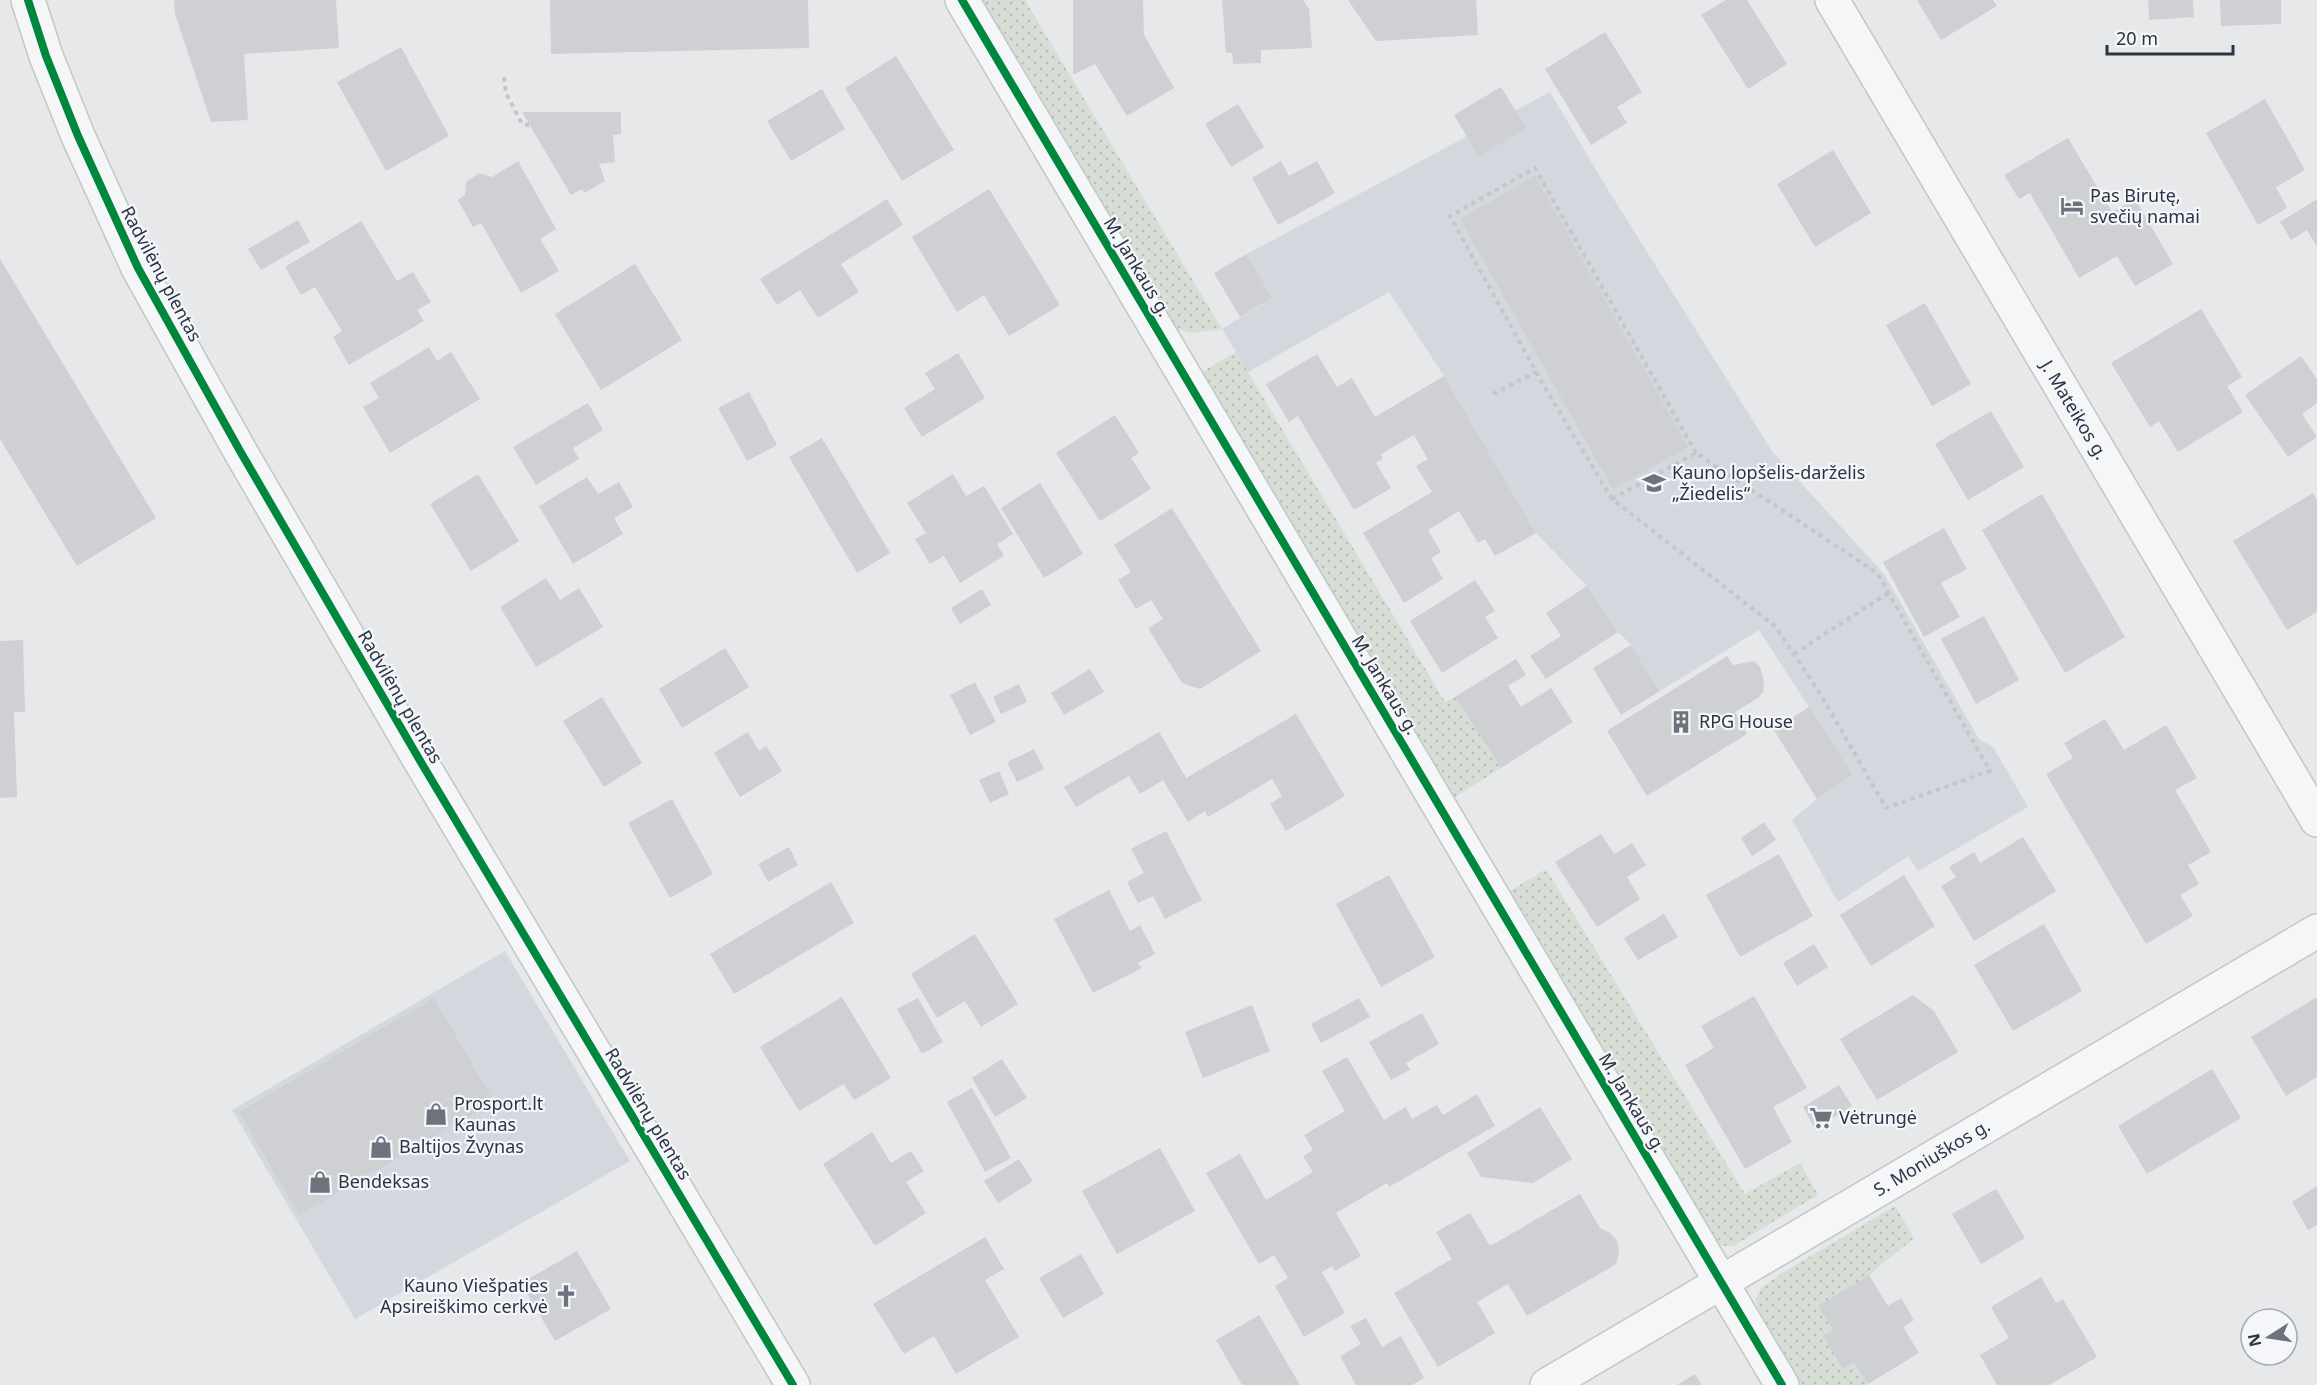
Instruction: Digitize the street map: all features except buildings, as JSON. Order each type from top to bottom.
[{"type":"street","name":"Radvilėnų plentas","points":[[28,0],[46,56],[78,136],[138,268],[240,452],[422,764],[793,1385]]},
{"type":"street","name":"M. Jankaus g.","points":[[962,0],[1782,1385]]},
{"type":"street","name":"J. Mateikos g.","points":[[1832,0],[2317,820]]},
{"type":"street","name":"S. Moniuškos g.","points":[[1547,1385],[2317,931]]},
{"type":"path","points":[[504,77],[506,93],[522,124],[529,124]]},
{"type":"path","points":[[1535,168],[1695,453],[1877,573],[1990,771],[1886,808],[1776,627],[1612,499],[1536,372],[1450,216],[1535,168]]},
{"type":"path","points":[[1493,394],[1536,372]]},
{"type":"path","points":[[1612,499],[1695,453]]},
{"type":"path","points":[[1794,654],[1888,593]]},
{"type":"shaded area","points":[[980,0],[1025,0],[1222,329],[1191,333],[1175,329]]},
{"type":"shaded area","name":"Kauno lopšelis-darželis „Žiedelis“","points":[[1550,92],[1605,185],[1772,451],[1884,574],[1979,739],[1993,747],[2028,807],[1918,871],[1908,856],[1838,902],[1792,820],[1817,799],[1853,775],[1759,630],[1660,691],[1631,645],[1618,632],[1587,586],[1536,533],[1444,376],[1389,292],[1248,372],[1222,329],[1272,298],[1247,254]]},
{"type":"shaded area","points":[[1236,352],[1445,702],[1455,697],[1501,768],[1452,799],[1200,373]]},
{"type":"shaded area","points":[[1546,869],[1745,1194],[1800,1163],[1818,1195],[1733,1246],[1712,1242],[1507,893]]},
{"type":"shaded area","points":[[505,951],[630,1161],[355,1319],[232,1110]]},
{"type":"shaded area","points":[[1895,1206],[1914,1238],[1869,1275],[1818,1306],[1833,1330],[1824,1336],[1843,1369],[1854,1363],[1868,1385],[1798,1385],[1760,1320],[1756,1299],[1761,1288]]},
{"type":"cycle path","points":[[28,0],[46,56],[78,136],[138,268],[240,451],[422,764],[793,1385]]},
{"type":"cycle path","points":[[962,0],[1782,1385]]},
{"type":"place","name":"Pas Birutę, svečių namai","points":[[2072,206]]},
{"type":"place","name":"Kauno lopšelis-darželis „Žiedelis“","points":[[1654,483]]},
{"type":"place","name":"RPG House","points":[[1681,722]]},
{"type":"place","name":"Prosport.lt Kaunas","points":[[436,1114]]},
{"type":"place","name":"Vėtrungė","points":[[1821,1118]]},
{"type":"place","name":"Baltijos Žvynas","points":[[381,1147]]},
{"type":"place","name":"Bendeksas","points":[[320,1182]]},
{"type":"place","name":"Kauno Viešpaties Apsireiškimo cerkvė","points":[[566,1296]]}]
